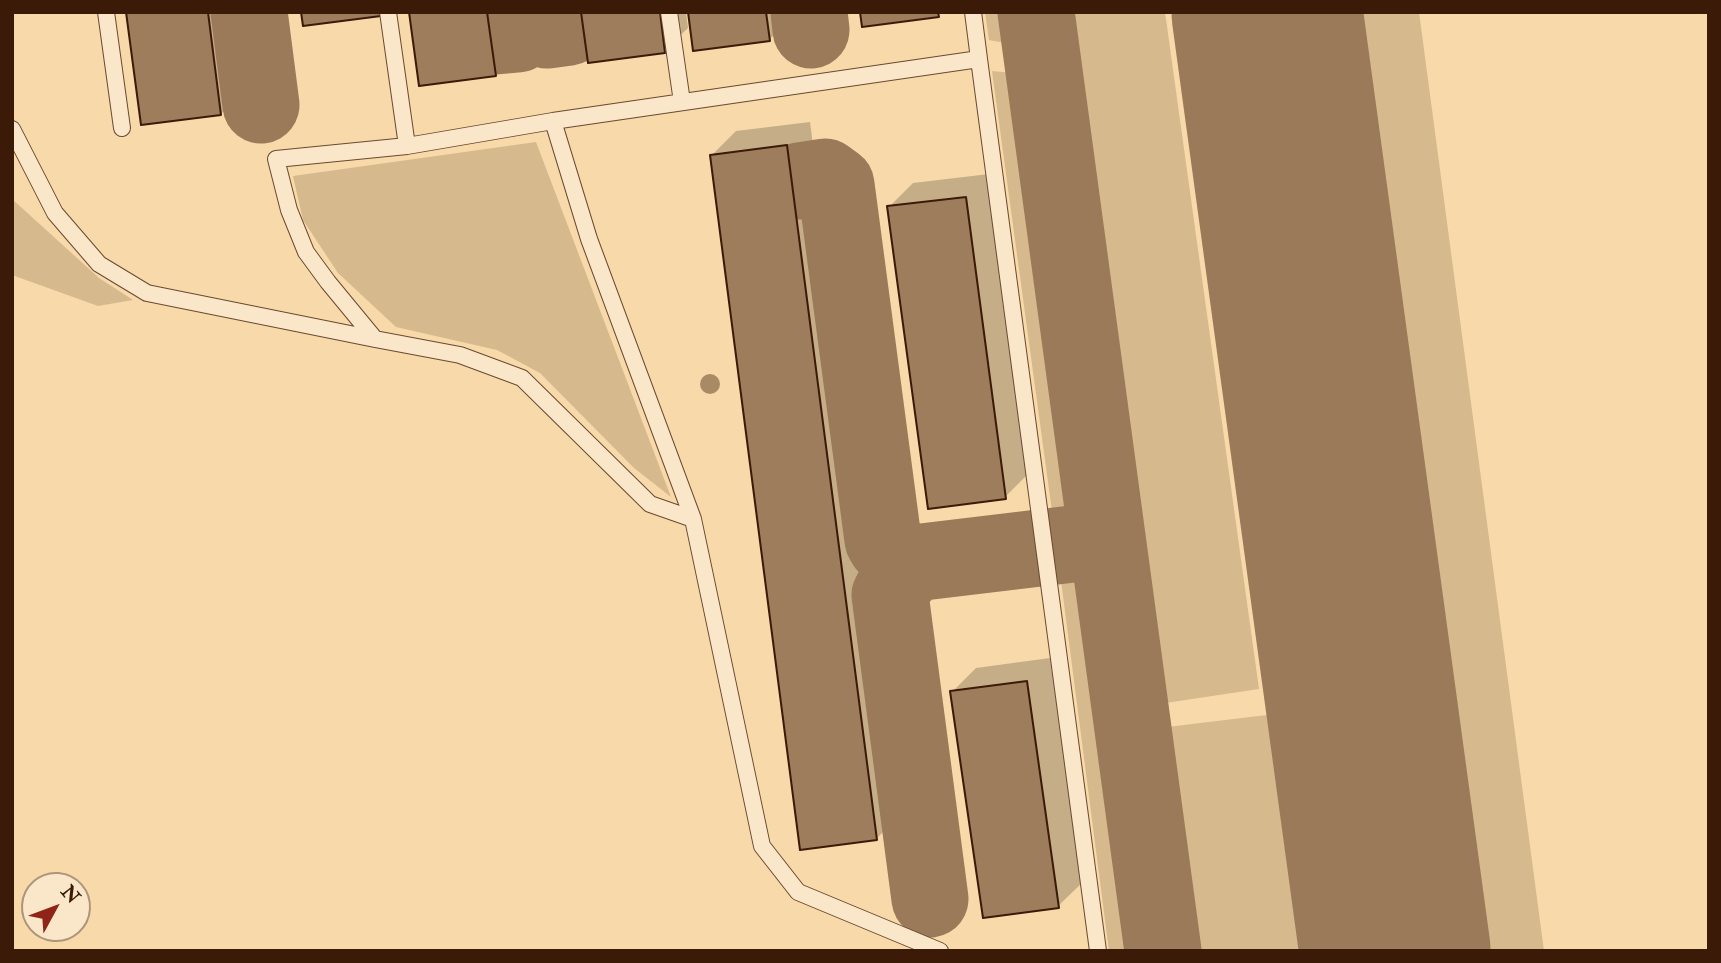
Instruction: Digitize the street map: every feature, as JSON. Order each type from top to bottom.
[{"type":"lane","points":[[106,12],[122,128]]},
{"type":"lane","points":[[388,12],[407,146]]},
{"type":"lane","points":[[669,12],[682,102]]},
{"type":"lane","points":[[972,12],[1098,951]]},
{"type":"lane","points":[[376,339],[306,252],[289,210],[276,159],[407,146],[553,121],[979,59]]},
{"type":"lane","points":[[553,121],[589,239],[693,519],[762,846],[797,892],[940,951]]},
{"type":"lane","points":[[12,129],[55,213],[99,264],[146,293],[460,355],[522,378],[650,503],[693,519]]},
{"type":"shaded area","points":[[985,12],[1007,12],[1010,44],[989,40]]},
{"type":"shaded area","points":[[1063,12],[1165,12],[1259,689],[1152,705]]},
{"type":"shaded area","points":[[1204,12],[1223,12],[1348,951],[1330,951]]},
{"type":"shaded area","points":[[1318,12],[1419,12],[1544,951],[1449,951]]},
{"type":"shaded area","points":[[992,71],[1014,73],[1079,531],[1054,526]]},
{"type":"shaded area","points":[[536,142],[671,497],[634,468],[540,373],[497,350],[396,327],[338,273],[303,220],[293,176]]},
{"type":"shaded area","points":[[12,199],[99,278],[133,300],[98,306],[12,275]]},
{"type":"shaded area","points":[[1089,562],[1138,951],[1109,951],[1059,565]]},
{"type":"shaded area","points":[[1267,715],[1300,951],[1189,951],[1159,728]]},
{"type":"building","points":[[126,12],[208,12],[221,115],[141,125]]},
{"type":"building","points":[[301,12],[380,12],[381,16],[303,26]]},
{"type":"building","points":[[409,12],[487,12],[496,76],[419,86]]},
{"type":"building","points":[[581,12],[660,12],[665,53],[588,63]]},
{"type":"building","points":[[688,12],[766,12],[770,41],[693,51]]},
{"type":"building","points":[[860,12],[938,12],[939,17],[862,27]]},
{"type":"building","points":[[787,145],[877,840],[800,850],[710,155]]},
{"type":"building","points":[[966,197],[1006,499],[928,509],[887,206]]},
{"type":"building","points":[[1027,681],[1059,908],[983,918],[950,691]]},
{"type":"taxiway","points":[[249,12],[261,105]]},
{"type":"taxiway","points":[[809,12],[811,30]]},
{"type":"taxiway","points":[[1036,12],[1163,951]]},
{"type":"taxiway","points":[[496,36],[518,34],[536,23],[547,30],[569,27]]},
{"type":"taxiway","points":[[799,181],[825,177],[836,185],[883,540],[886,545],[899,557],[914,563],[1106,540]]},
{"type":"taxiway","points":[[914,563],[899,578],[890,595],[930,899]]},
{"type":"runway","points":[[1267,12],[1395,951]]}]
